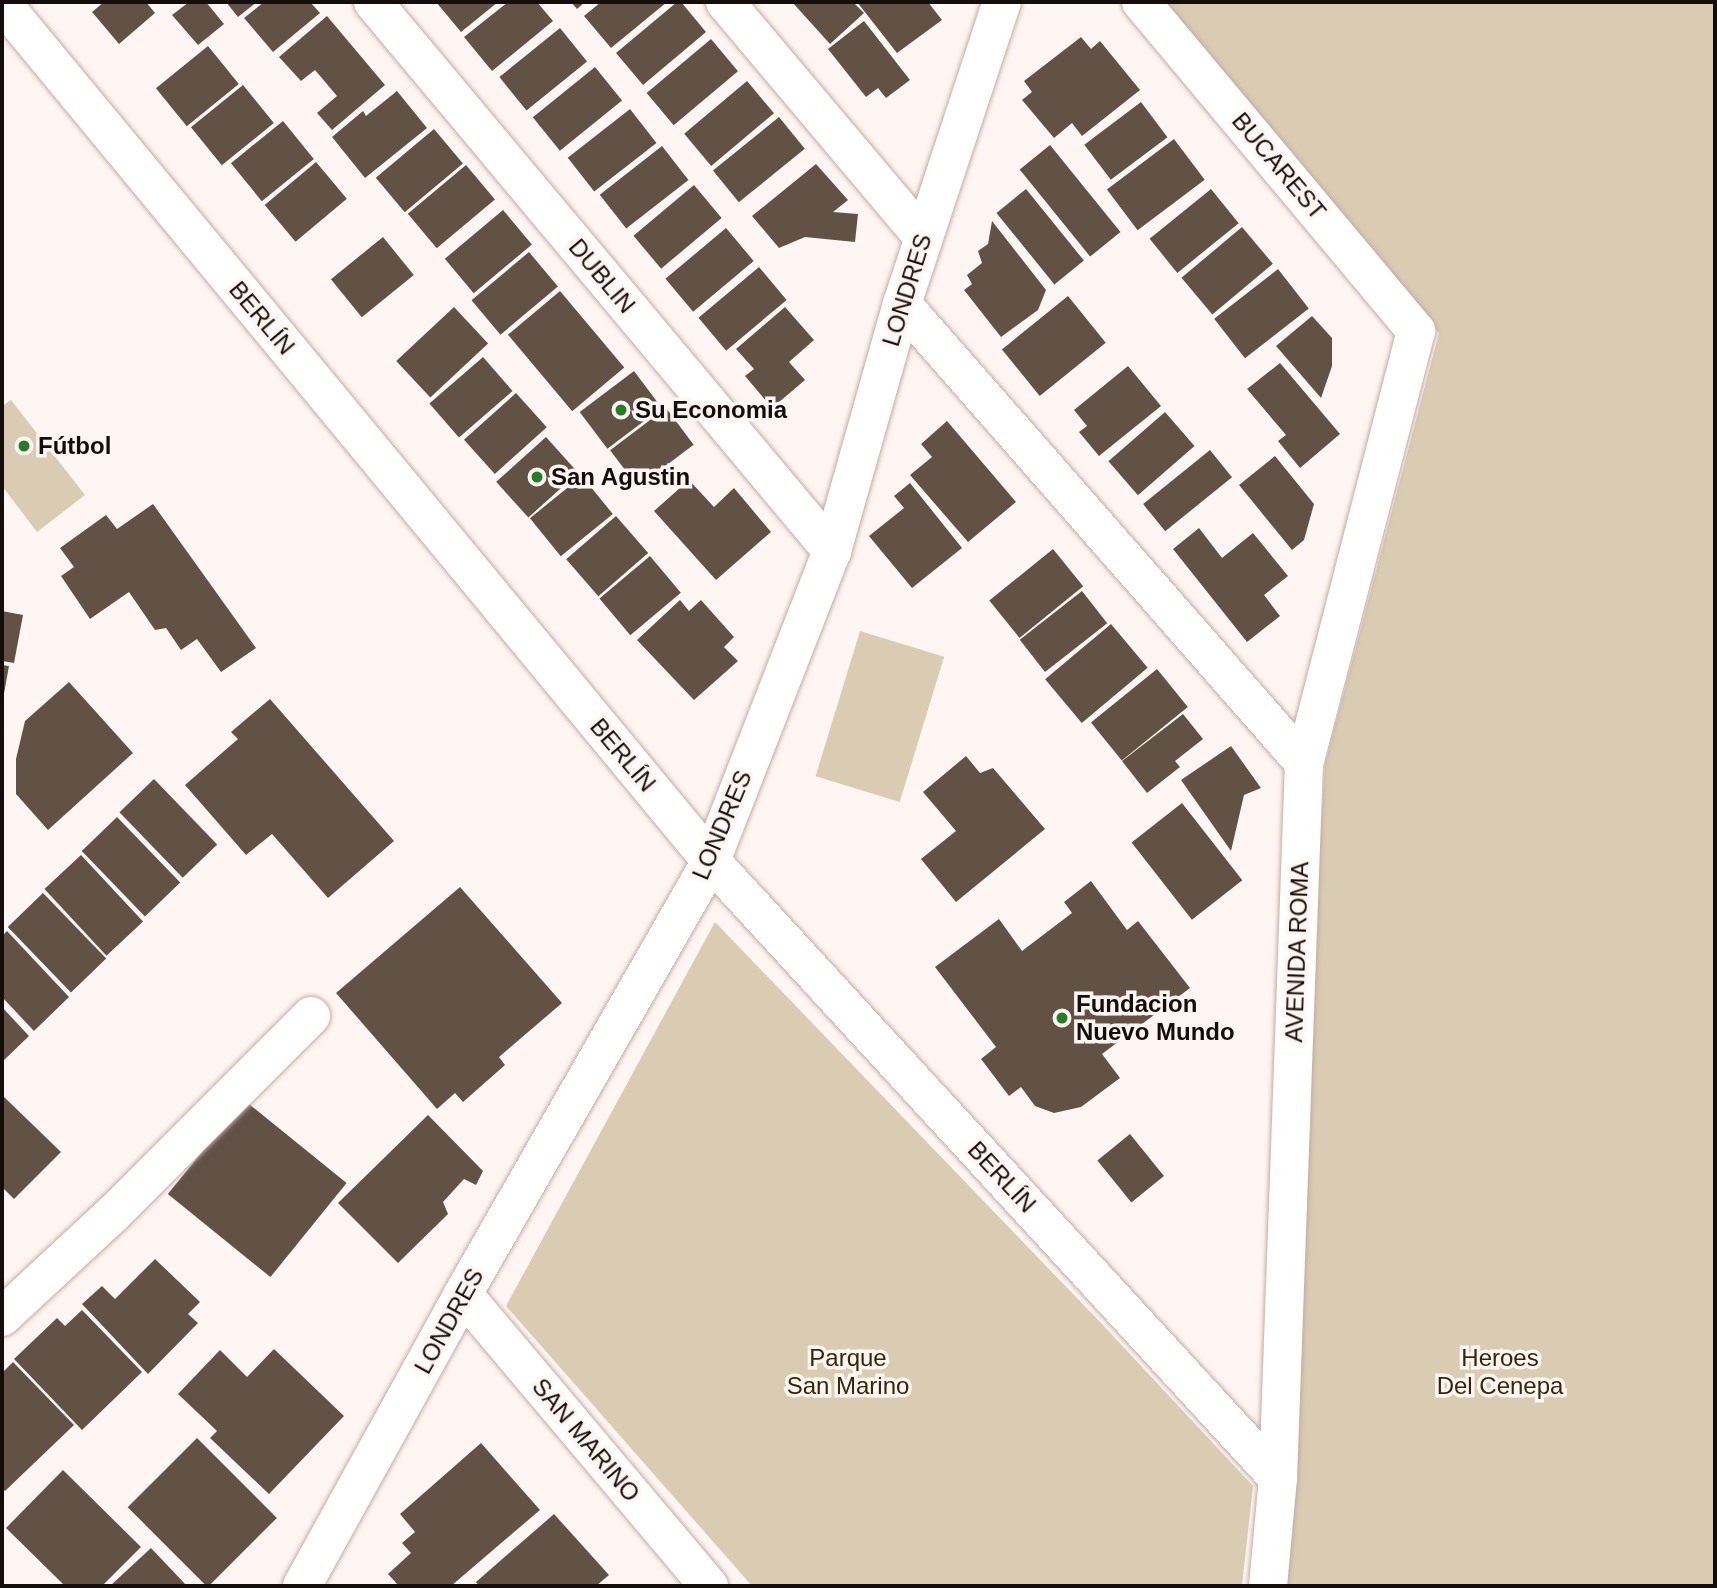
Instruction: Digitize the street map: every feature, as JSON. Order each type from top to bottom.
[{"type":"street","name":"DUBLIN","points":[[373,2],[832,551]]},
{"type":"street","points":[[725,2],[923,237]]},
{"type":"street","name":"LONDRES","points":[[302,1586],[463,1294],[711,861],[832,551],[902,304],[1002,2]]},
{"type":"street","name":"BUCAREST","points":[[1141,2],[1416,331]]},
{"type":"street","name":"BERLÍN","points":[[2,3],[711,861],[1278,1478]]},
{"type":"street","points":[[902,304],[1304,763]]},
{"type":"street","name":"AVENIDA ROMA","points":[[1268,1586],[1278,1478],[1304,763],[1416,331]]},
{"type":"street","points":[[2,1317],[113,1214],[312,1016]]},
{"type":"street","name":"SAN MARINO","points":[[463,1294],[709,1586]]},
{"type":"green space","name":"Heroes Del Cenepa","points":[[1162,2],[1715,2],[1715,1586],[1268,1586],[1278,1478],[1325,764],[1439,333]]},
{"type":"green space","name":"Fútbol","points":[[11,400],[85,495],[37,532],[2,486],[2,406]]},
{"type":"green space","points":[[860,631],[944,657],[900,802],[816,776]]},
{"type":"green space","name":"Parque San Marino","points":[[715,922],[1100,1322],[1253,1486],[1242,1586],[752,1586],[506,1306]]},
{"type":"building","points":[[104,2],[146,2],[155,13],[119,44],[92,12]]},
{"type":"building","points":[[189,2],[206,2],[224,24],[198,45],[172,15]]},
{"type":"building","points":[[226,2],[257,2],[238,17]]},
{"type":"building","points":[[264,2],[310,2],[320,13],[273,52],[244,18]]},
{"type":"building","points":[[436,2],[498,2],[461,32]]},
{"type":"building","points":[[508,2],[537,2],[553,21],[492,71],[464,37]]},
{"type":"building","points":[[571,2],[585,2],[577,9]]},
{"type":"building","points":[[601,2],[667,2],[611,48],[584,16]]},
{"type":"building","points":[[677,2],[681,2],[706,32],[643,85],[616,53]]},
{"type":"building","points":[[792,2],[853,2],[864,13],[830,44]]},
{"type":"building","points":[[857,2],[928,2],[942,20],[897,53]]},
{"type":"building","points":[[327,16],[385,85],[332,130],[317,113],[337,96],[315,70],[301,81],[279,57]]},
{"type":"building","points":[[864,21],[910,80],[886,98],[878,88],[866,97],[828,49]]},
{"type":"building","points":[[560,28],[587,61],[526,111],[499,77]]},
{"type":"building","points":[[1081,37],[1091,49],[1100,41],[1140,90],[1082,136],[1072,123],[1054,138],[1022,100],[1032,92],[1024,81]]},
{"type":"building","points":[[711,39],[738,71],[674,125],[647,93]]},
{"type":"building","points":[[208,46],[239,84],[187,126],[156,88]]},
{"type":"building","points":[[595,67],[622,100],[560,151],[533,117]]},
{"type":"building","points":[[747,81],[774,113],[711,166],[684,134]]},
{"type":"building","points":[[243,85],[274,123],[222,165],[191,127]]},
{"type":"building","points":[[397,91],[427,128],[365,178],[332,137],[363,111],[366,116]]},
{"type":"building","points":[[1141,102],[1167,137],[1111,180],[1084,145]]},
{"type":"building","points":[[630,109],[656,143],[594,192],[568,158]]},
{"type":"building","points":[[779,117],[805,149],[739,202],[713,170]]},
{"type":"building","points":[[283,121],[314,159],[262,201],[231,163]]},
{"type":"building","points":[[434,129],[463,163],[405,212],[376,178]]},
{"type":"building","points":[[1174,139],[1205,180],[1138,230],[1107,190]]},
{"type":"building","points":[[1050,145],[1120,232],[1090,257],[1020,170]]},
{"type":"building","points":[[662,146],[688,180],[626,229],[600,195]]},
{"type":"building","points":[[316,162],[347,199],[296,242],[265,205]]},
{"type":"building","points":[[816,164],[848,200],[833,212],[858,214],[855,242],[805,237],[779,248],[752,216]]},
{"type":"building","points":[[466,165],[495,199],[437,248],[408,214]]},
{"type":"building","points":[[694,185],[722,218],[661,269],[633,236]]},
{"type":"building","points":[[1026,189],[1084,260],[1054,284],[996,213]]},
{"type":"building","points":[[1211,189],[1239,223],[1177,273],[1150,239]]},
{"type":"building","points":[[503,210],[532,244],[474,293],[445,259]]},
{"type":"building","points":[[992,221],[1046,290],[1038,310],[1001,337],[964,290],[972,284],[967,275],[982,263],[978,251],[988,244]]},
{"type":"building","points":[[1242,227],[1273,264],[1212,315],[1181,278]]},
{"type":"building","points":[[726,228],[754,261],[693,312],[665,279]]},
{"type":"building","points":[[383,237],[414,275],[362,317],[331,279]]},
{"type":"building","points":[[529,252],[558,286],[500,335],[472,300]]},
{"type":"building","points":[[759,267],[787,300],[726,351],[698,318]]},
{"type":"building","points":[[1278,269],[1309,308],[1245,358],[1214,319]]},
{"type":"building","points":[[560,291],[624,368],[572,411],[508,335]]},
{"type":"building","points":[[1068,296],[1106,343],[1040,396],[1002,349]]},
{"type":"building","points":[[454,307],[488,344],[430,397],[396,361]]},
{"type":"building","points":[[785,307],[814,340],[789,362],[805,380],[772,408],[745,376],[754,369],[736,349]]},
{"type":"building","points":[[1312,316],[1332,338],[1332,366],[1321,398],[1276,346]]},
{"type":"building","points":[[483,357],[513,391],[459,438],[429,404]]},
{"type":"building","points":[[1280,363],[1340,434],[1300,468],[1278,441],[1286,435],[1247,389]]},
{"type":"building","points":[[1128,366],[1161,406],[1099,456],[1079,432],[1087,426],[1074,410]]},
{"type":"building","name":"Su Economia","points":[[634,371],[662,408],[607,449],[580,412]]},
{"type":"building","points":[[516,393],[547,427],[495,474],[464,440]]},
{"type":"building","points":[[666,408],[694,445],[638,487],[610,450]]},
{"type":"building","points":[[1165,412],[1195,446],[1138,495],[1108,461]]},
{"type":"building","points":[[947,421],[1016,502],[968,542],[910,475],[932,457],[921,444]]},
{"type":"building","name":"San Agustin","points":[[546,437],[578,473],[528,518],[496,482]]},
{"type":"building","points":[[1210,450],[1232,477],[1165,531],[1143,504]]},
{"type":"building","points":[[1275,456],[1314,504],[1304,540],[1292,550],[1239,485]]},
{"type":"building","points":[[582,476],[613,514],[561,556],[530,518]]},
{"type":"building","points":[[689,480],[714,507],[734,488],[771,532],[716,580],[654,511]]},
{"type":"building","points":[[910,483],[962,548],[912,588],[869,536],[904,508],[894,496]]},
{"type":"building","points":[[153,504],[256,648],[221,672],[197,639],[181,650],[166,628],[155,630],[129,592],[90,619],[61,576],[74,567],[60,548],[106,515],[117,529]]},
{"type":"building","points":[[616,516],[648,553],[598,596],[566,559]]},
{"type":"building","points":[[1199,528],[1222,558],[1253,533],[1288,576],[1264,595],[1280,616],[1247,642],[1173,549]]},
{"type":"building","points":[[1053,549],[1083,586],[1019,638],[989,601]]},
{"type":"building","points":[[650,556],[681,593],[630,635],[599,598]]},
{"type":"building","points":[[1082,591],[1107,623],[1045,672],[1020,640]]},
{"type":"building","points":[[680,600],[689,611],[701,600],[734,637],[724,647],[738,661],[694,700],[637,640]]},
{"type":"building","points":[[2,611],[23,615],[14,663],[2,661]]},
{"type":"building","points":[[1111,624],[1148,668],[1082,723],[1045,679]]},
{"type":"building","points":[[2,665],[9,666],[3,699],[2,699]]},
{"type":"building","points":[[1157,669],[1188,707],[1122,761],[1091,722]]},
{"type":"building","points":[[69,682],[133,753],[48,830],[16,794],[16,759],[25,721]]},
{"type":"building","points":[[270,699],[394,841],[328,898],[272,834],[246,855],[185,785],[238,739],[231,732]]},
{"type":"building","points":[[1183,714],[1203,739],[1175,761],[1180,767],[1147,793],[1122,761]]},
{"type":"building","points":[[1231,746],[1261,788],[1244,795],[1231,851],[1181,780]]},
{"type":"building","points":[[966,756],[980,773],[993,768],[1045,829],[956,902],[921,859],[956,831],[923,792]]},
{"type":"building","points":[[154,779],[217,844],[183,878],[119,812]]},
{"type":"building","points":[[1182,803],[1242,880],[1192,920],[1132,842]]},
{"type":"building","points":[[117,817],[180,882],[145,916],[82,851]]},
{"type":"building","points":[[81,855],[143,922],[106,956],[44,889]]},
{"type":"building","name":"Fundacion Nuevo Mundo","points":[[1091,881],[1127,930],[1138,921],[1190,988],[1102,1054],[1120,1078],[1081,1107],[1054,1113],[1035,1106],[1021,1087],[1009,1096],[981,1059],[996,1047],[935,967],[999,919],[1022,951],[1072,913],[1064,902]]},
{"type":"building","points":[[460,887],[562,1003],[499,1057],[505,1065],[463,1102],[455,1093],[437,1109],[336,993]]},
{"type":"building","points":[[43,893],[106,958],[71,992],[8,927]]},
{"type":"building","points":[[7,931],[69,997],[34,1031],[2,997],[2,936]]},
{"type":"building","points":[[2,1007],[29,1036],[2,1062]]},
{"type":"building","points":[[2,1095],[61,1152],[14,1199],[2,1187]]},
{"type":"building","points":[[244,1100],[347,1183],[270,1277],[168,1194]]},
{"type":"building","points":[[428,1115],[483,1171],[476,1185],[464,1179],[443,1202],[448,1214],[398,1263],[338,1203]]},
{"type":"building","points":[[1130,1134],[1164,1176],[1131,1202],[1097,1160]]},
{"type":"building","points":[[155,1259],[200,1302],[188,1314],[198,1323],[148,1374],[82,1304],[102,1286],[115,1299]]},
{"type":"building","points":[[82,1310],[142,1372],[82,1430],[14,1359],[57,1318],[65,1326]]},
{"type":"building","points":[[274,1349],[344,1416],[269,1494],[210,1438],[217,1431],[178,1394],[220,1350],[247,1377]]},
{"type":"building","points":[[13,1362],[74,1425],[5,1491],[2,1488],[2,1373]]},
{"type":"building","points":[[197,1438],[277,1518],[206,1586],[128,1507]]},
{"type":"building","points":[[481,1443],[540,1510],[451,1586],[399,1586],[388,1574],[411,1553],[402,1543],[415,1532],[400,1514]]},
{"type":"building","points":[[63,1470],[141,1547],[102,1586],[65,1586],[6,1528]]},
{"type":"building","points":[[554,1514],[609,1575],[596,1586],[479,1586],[476,1582]]},
{"type":"building","points":[[151,1548],[187,1586],[110,1586]]},
{"type":"place","name":"Su Economia","points":[[621,410]]},
{"type":"place","name":"Fútbol","points":[[24,446]]},
{"type":"place","name":"San Agustin","points":[[537,477]]},
{"type":"place","name":"Fundacion Nuevo Mundo","points":[[1062,1018]]}]
